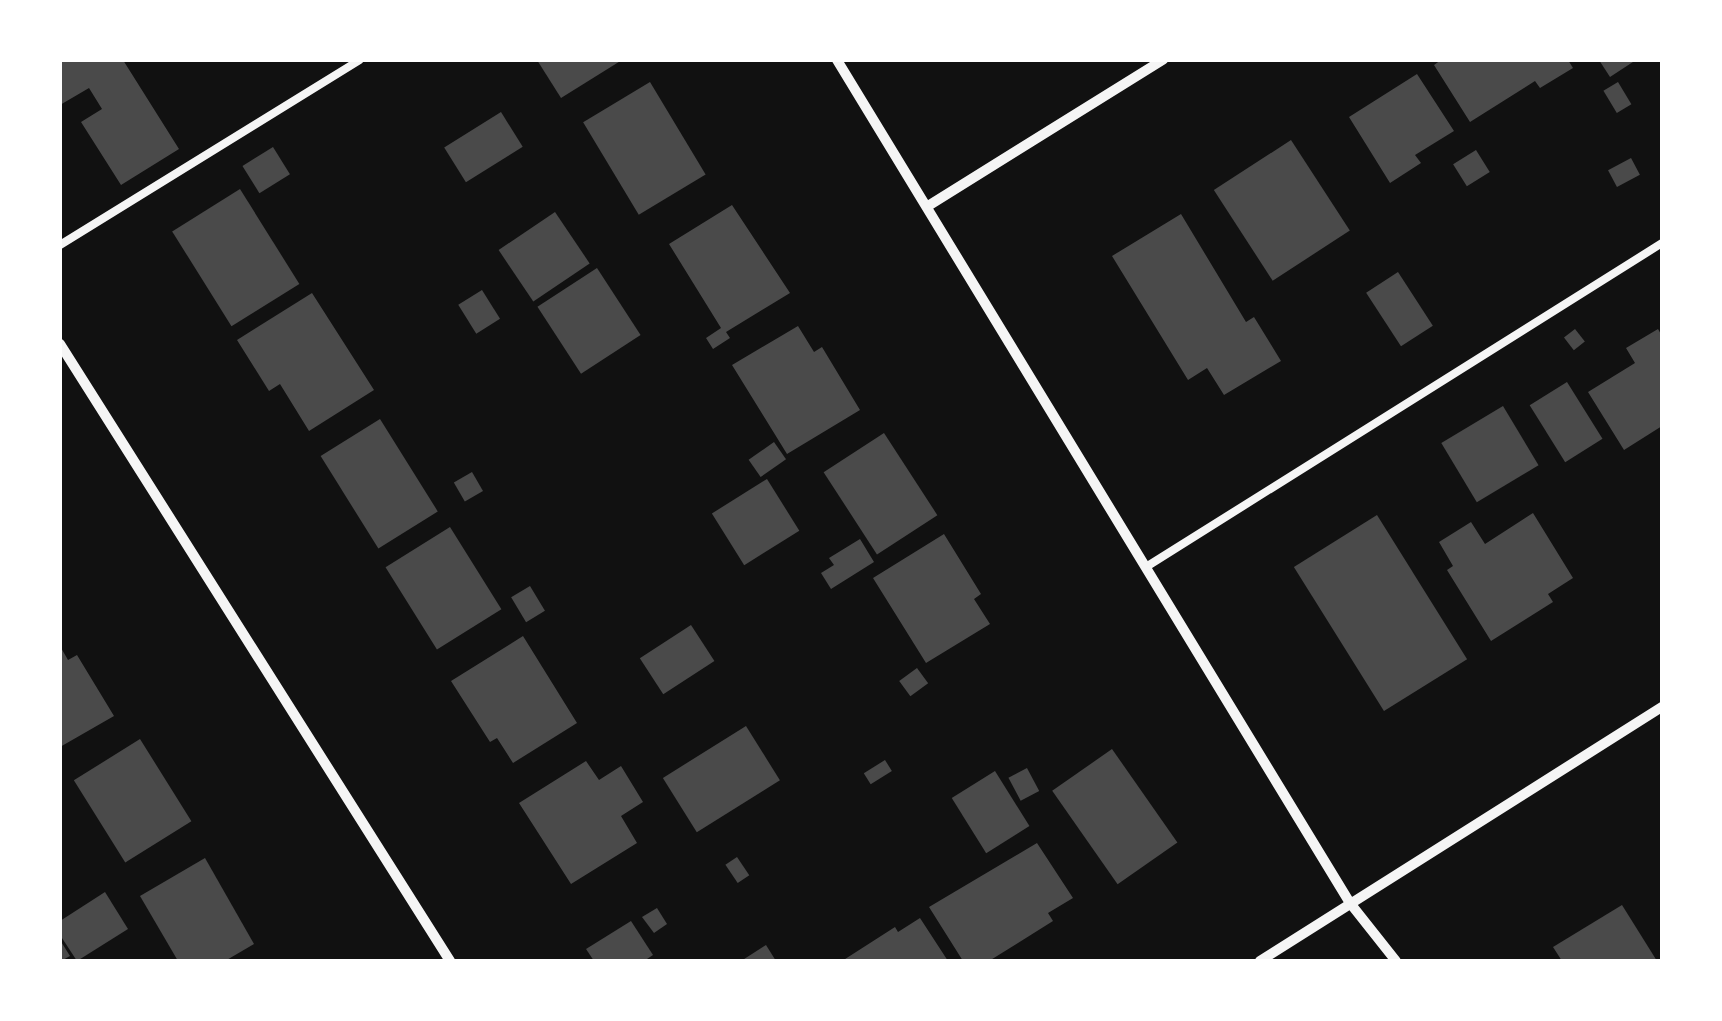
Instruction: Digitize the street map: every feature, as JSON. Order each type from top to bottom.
[{"type":"street","points":[[837,60],[1350,903],[1396,961]]},
{"type":"street","points":[[928,206],[1163,60]]},
{"type":"street","points":[[60,344],[450,961]]},
{"type":"street","points":[[1260,961],[1662,707]]},
{"type":"lane","points":[[60,245],[359,60]]},
{"type":"lane","points":[[1146,567],[1662,243]]},
{"type":"building","points":[[60,60],[123,60],[179,149],[121,185],[81,122],[102,109],[89,88],[60,105]]},
{"type":"building","points":[[537,60],[622,60],[561,98]]},
{"type":"building","points":[[1441,60],[1568,60],[1573,68],[1540,88],[1535,81],[1470,122],[1434,65]]},
{"type":"building","points":[[1599,60],[1636,60],[1610,77]]},
{"type":"building","points":[[1417,74],[1454,131],[1415,155],[1421,163],[1390,183],[1349,117]]},
{"type":"building","points":[[650,82],[706,175],[639,215],[583,122]]},
{"type":"building","points":[[1618,82],[1631,104],[1617,113],[1603,91]]},
{"type":"building","points":[[501,112],[523,147],[466,182],[444,148]]},
{"type":"building","points":[[1291,140],[1350,231],[1273,281],[1214,190]]},
{"type":"building","points":[[273,147],[290,174],[259,193],[242,166]]},
{"type":"building","points":[[1476,150],[1490,172],[1467,186],[1453,164]]},
{"type":"building","points":[[1631,158],[1640,175],[1617,187],[1608,170]]},
{"type":"building","points":[[240,189],[299,284],[232,326],[172,231]]},
{"type":"building","points":[[732,205],[790,293],[726,332],[730,338],[713,349],[706,338],[721,328],[669,244]]},
{"type":"building","points":[[555,212],[590,263],[533,301],[499,250]]},
{"type":"building","points":[[1181,214],[1246,322],[1254,317],[1281,361],[1224,395],[1207,368],[1188,380],[1112,256]]},
{"type":"building","points":[[597,268],[641,335],[581,374],[537,307]]},
{"type":"building","points":[[1398,272],[1433,326],[1401,346],[1366,293]]},
{"type":"building","points":[[482,290],[500,319],[476,334],[458,305]]},
{"type":"building","points":[[312,293],[374,390],[309,431],[280,384],[269,391],[237,340]]},
{"type":"building","points":[[798,326],[814,352],[822,347],[860,410],[787,454],[732,365]]},
{"type":"building","points":[[1575,329],[1585,342],[1574,350],[1564,338]]},
{"type":"building","points":[[1658,329],[1662,336],[1662,426],[1624,450],[1588,392],[1635,363],[1626,348]]},
{"type":"building","points":[[1567,382],[1603,439],[1565,462],[1530,405]]},
{"type":"building","points":[[1503,406],[1539,465],[1477,502],[1441,443]]},
{"type":"building","points":[[380,419],[438,511],[378,549],[321,456]]},
{"type":"building","points":[[884,433],[937,515],[877,554],[824,472]]},
{"type":"building","points":[[774,442],[786,459],[761,477],[749,460]]},
{"type":"building","points":[[472,472],[483,491],[465,502],[454,482]]},
{"type":"building","points":[[767,479],[799,531],[744,565],[712,513]]},
{"type":"building","points":[[1533,513],[1573,578],[1548,594],[1553,602],[1491,641],[1447,570],[1453,566],[1439,542],[1471,522],[1485,544]]},
{"type":"building","points":[[1377,515],[1467,659],[1384,711],[1294,567]]},
{"type":"building","points":[[450,527],[501,609],[437,650],[386,567]]},
{"type":"building","points":[[944,534],[981,594],[974,599],[990,624],[926,663],[873,578]]},
{"type":"building","points":[[860,539],[874,562],[831,589],[821,573],[834,565],[829,558]]},
{"type":"building","points":[[530,586],[545,611],[526,622],[511,597]]},
{"type":"building","points":[[691,625],[714,661],[663,694],[640,658]]},
{"type":"building","points":[[523,636],[577,723],[513,763],[497,738],[490,742],[451,681]]},
{"type":"building","points":[[60,646],[68,660],[77,655],[114,716],[60,747]]},
{"type":"building","points":[[917,668],[928,683],[910,696],[899,681]]},
{"type":"building","points":[[746,726],[780,780],[697,832],[663,778]]},
{"type":"building","points":[[140,739],[191,821],[125,863],[74,780]]},
{"type":"building","points":[[1112,749],[1177,842],[1118,884],[1052,791]]},
{"type":"building","points":[[885,760],[892,771],[871,784],[864,773]]},
{"type":"building","points":[[586,761],[599,780],[621,766],[643,802],[621,816],[637,843],[571,884],[519,803]]},
{"type":"building","points":[[1027,768],[1039,791],[1021,801],[1008,778]]},
{"type":"building","points":[[995,771],[1029,826],[986,853],[952,798]]},
{"type":"building","points":[[1037,843],[1073,898],[1048,913],[1053,921],[989,961],[963,961],[929,907]]},
{"type":"building","points":[[737,857],[749,875],[738,883],[725,865]]},
{"type":"building","points":[[205,858],[254,944],[225,961],[178,961],[140,896]]},
{"type":"building","points":[[105,892],[128,929],[77,961],[60,935],[60,921]]},
{"type":"building","points":[[1622,905],[1657,961],[1562,961],[1553,947]]},
{"type":"building","points":[[657,908],[667,924],[654,933],[642,917]]},
{"type":"building","points":[[920,918],[948,961],[842,961],[895,927],[898,932]]},
{"type":"building","points":[[631,921],[653,955],[644,961],[594,961],[586,949]]},
{"type":"building","points":[[60,940],[70,956],[61,961],[60,961]]},
{"type":"building","points":[[766,945],[776,961],[741,961]]}]
